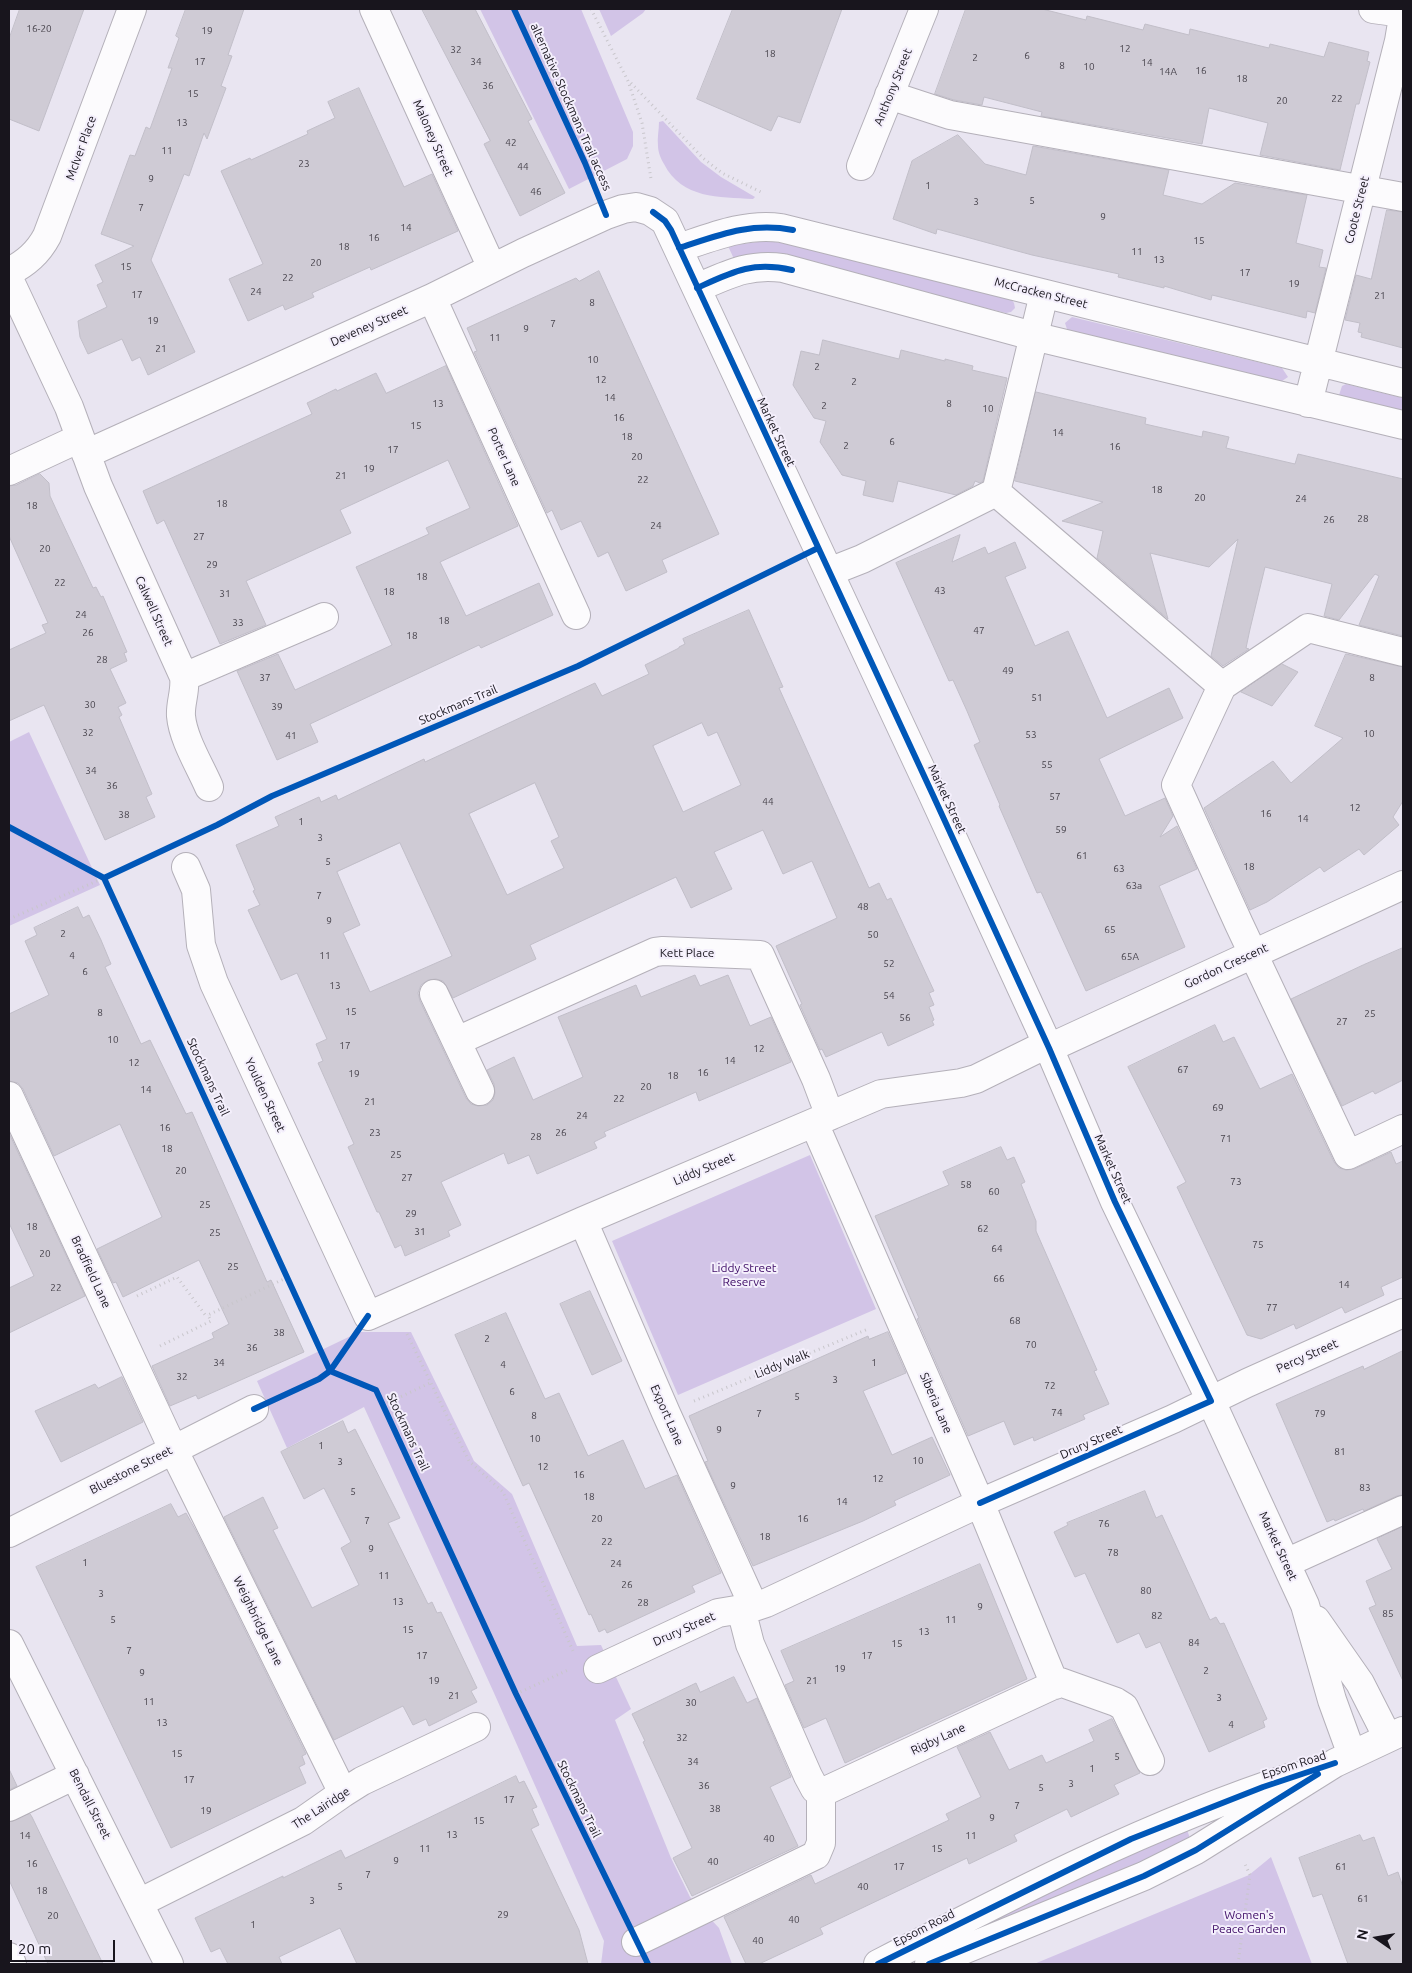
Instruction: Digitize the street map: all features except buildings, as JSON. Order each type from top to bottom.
[{"type":"street","name":"McIver Place","points":[[9,272],[33,256],[47,236],[132,9]]},
{"type":"street","name":"Maloney Street","points":[[374,9],[492,268]]},
{"type":"street","name":"Anthony Street","points":[[861,166],[924,9]]},
{"type":"street","points":[[1373,9],[1403,13]]},
{"type":"street","name":"Coote Street","points":[[1308,403],[1363,188],[1403,17]]},
{"type":"street","points":[[889,95],[950,115],[1363,188],[1403,197]]},
{"type":"street","name":"Deveney Street","points":[[83,446],[432,298],[617,210],[636,207],[654,212]]},
{"type":"street","name":"Market Street","points":[[654,212],[665,221],[679,248],[1048,1046],[1116,1202],[1211,1401],[1305,1605],[1332,1700],[1343,1759]]},
{"type":"street","name":"McCracken Street","points":[[679,248],[728,232],[771,227],[793,230],[1403,383]]},
{"type":"street","points":[[697,288],[745,268],[776,267],[1033,336],[1403,425]]},
{"type":"street","name":"Calwell Street","points":[[9,280],[69,407],[98,486],[184,677],[185,686],[181,716],[183,727],[209,787]]},
{"type":"street","points":[[996,492],[1044,294]]},
{"type":"street","name":"Porter Lane","points":[[432,298],[576,615]]},
{"type":"street","points":[[9,471],[83,446]]},
{"type":"street","points":[[829,572],[862,559],[996,492]]},
{"type":"street","points":[[996,492],[1222,686]]},
{"type":"street","points":[[184,677],[324,617]]},
{"type":"street","points":[[1403,652],[1308,628],[1222,686],[1176,785],[1348,1155],[1403,1129]]},
{"type":"street","name":"Youlden Street","points":[[186,867],[196,890],[201,945],[214,984],[368,1316]]},
{"type":"street","name":"Gordon Crescent","points":[[1048,1046],[1403,885]]},
{"type":"street","name":"Kett Place","points":[[457,1041],[655,952],[760,955],[816,1079],[822,1119]]},
{"type":"street","points":[[434,994],[480,1091]]},
{"type":"street","name":"Liddy Street","points":[[368,1316],[583,1221],[890,1092],[962,1083],[976,1079],[1048,1046]]},
{"type":"street","name":"Bradfield Lane","points":[[9,1096],[173,1449]]},
{"type":"street","name":"Siberia Lane","points":[[822,1119],[899,1316],[980,1503],[1055,1684]]},
{"type":"street","name":"Export Lane","points":[[583,1221],[666,1413],[747,1608],[750,1644],[808,1776],[815,1789],[821,1792]]},
{"type":"street","name":"Percy Street","points":[[1211,1401],[1247,1383],[1403,1314]]},
{"type":"street","name":"Drury Street","points":[[588,1667],[712,1616],[747,1608],[1211,1401]]},
{"type":"street","name":"Bluestone Street","points":[[9,1532],[254,1409]]},
{"type":"street","name":"Weighbridge Lane","points":[[173,1449],[343,1793]]},
{"type":"street","points":[[1286,1563],[1403,1510]]},
{"type":"street","name":"Market Street","points":[[1305,1605],[1396,1735]]},
{"type":"street","name":"Bendall Street","points":[[9,1644],[169,1964]]},
{"type":"street","points":[[1055,1684],[1064,1683],[1124,1707],[1150,1761]]},
{"type":"street","name":"Rigby Lane","points":[[821,1792],[836,1787],[1055,1684]]},
{"type":"street","name":"The Lairidge","points":[[139,1903],[303,1822],[362,1781],[476,1727]]},
{"type":"street","name":"Epsom Road","points":[[878,1964],[1131,1839],[1263,1786],[1343,1759],[1396,1735]]},
{"type":"street","name":"Epsom Road","points":[[930,1964],[1144,1876],[1196,1850],[1343,1759]]},
{"type":"street","points":[[9,1807],[75,1775]]},
{"type":"street","points":[[636,1942],[816,1855],[821,1843],[821,1792]]},
{"type":"street","points":[[9,1957],[12,1964]]},
{"type":"path","points":[[591,9],[628,81],[644,131],[654,192],[654,212]]},
{"type":"path","points":[[628,81],[703,158],[722,173],[772,198]]},
{"type":"path","points":[[96,874],[104,878],[108,887]]},
{"type":"path","points":[[9,919],[113,874]]},
{"type":"path","points":[[284,1268],[292,1286]]},
{"type":"path","points":[[108,1309],[177,1277],[211,1321],[132,1360]]},
{"type":"path","points":[[208,1315],[288,1277]]},
{"type":"path","points":[[393,1305],[469,1461],[503,1492],[588,1667],[516,1694],[508,1699]]},
{"type":"path","points":[[383,1405],[430,1383]]},
{"type":"path","points":[[512,1685],[520,1703]]},
{"type":"path","points":[[1238,1964],[1250,1875],[1245,1864]]},
{"type":"green space","points":[[480,9],[581,9],[633,132],[633,146],[627,159],[569,189]]},
{"type":"green space","points":[[599,9],[646,9],[611,36]]},
{"type":"green space","points":[[663,121],[701,162],[721,177],[755,197],[753,199],[727,198],[702,194],[681,184],[672,175],[659,153],[659,122]]},
{"type":"green space","points":[[765,241],[784,243],[1011,299],[1015,308],[1011,312],[1006,313],[785,258],[734,259],[728,246]]},
{"type":"green space","points":[[1072,317],[1282,368],[1288,377],[1279,383],[1068,332],[1065,323]]},
{"type":"green space","points":[[1346,384],[1403,398],[1403,414],[1343,399],[1339,395],[1342,386]]},
{"type":"green space","points":[[29,732],[100,885],[9,926],[9,742]]},
{"type":"green space","name":"Liddy Street Reserve","points":[[810,1155],[876,1309],[678,1395],[612,1241]]},
{"type":"green space","points":[[359,1332],[411,1332],[474,1461],[512,1494],[577,1646],[601,1645],[631,1709],[615,1720],[671,1858],[690,1897],[719,1928],[732,1964],[601,1964],[604,1941],[364,1407],[287,1448],[257,1381]]},
{"type":"green space","points":[[1187,1830],[1190,1838],[1143,1866],[984,1930],[981,1925],[1134,1848]]},
{"type":"green space","name":"Women's Peace Garden","points":[[1271,1857],[1312,1964],[1034,1964],[1249,1875]]},
{"type":"cycle path","name":"alternative Stockmans Trail access","points":[[514,9],[585,163],[606,215]]},
{"type":"cycle path","points":[[653,212],[665,221],[671,230],[1049,1048],[1115,1202],[1211,1401],[980,1503]]},
{"type":"cycle path","points":[[679,248],[735,231],[763,228],[793,230]]},
{"type":"cycle path","points":[[697,288],[743,270],[765,267],[792,270]]},
{"type":"cycle path","name":"Stockmans Trail","points":[[104,878],[217,825],[272,796],[578,666],[818,548]]},
{"type":"cycle path","name":"Stockmans Trail","points":[[9,827],[104,878],[330,1371],[376,1390],[516,1694],[648,1964]]},
{"type":"cycle path","points":[[254,1409],[319,1379],[330,1371],[368,1316]]},
{"type":"cycle path","points":[[878,1964],[1131,1839],[1263,1787],[1335,1763]]},
{"type":"cycle path","points":[[929,1964],[1144,1876],[1196,1850],[1318,1774]]}]
